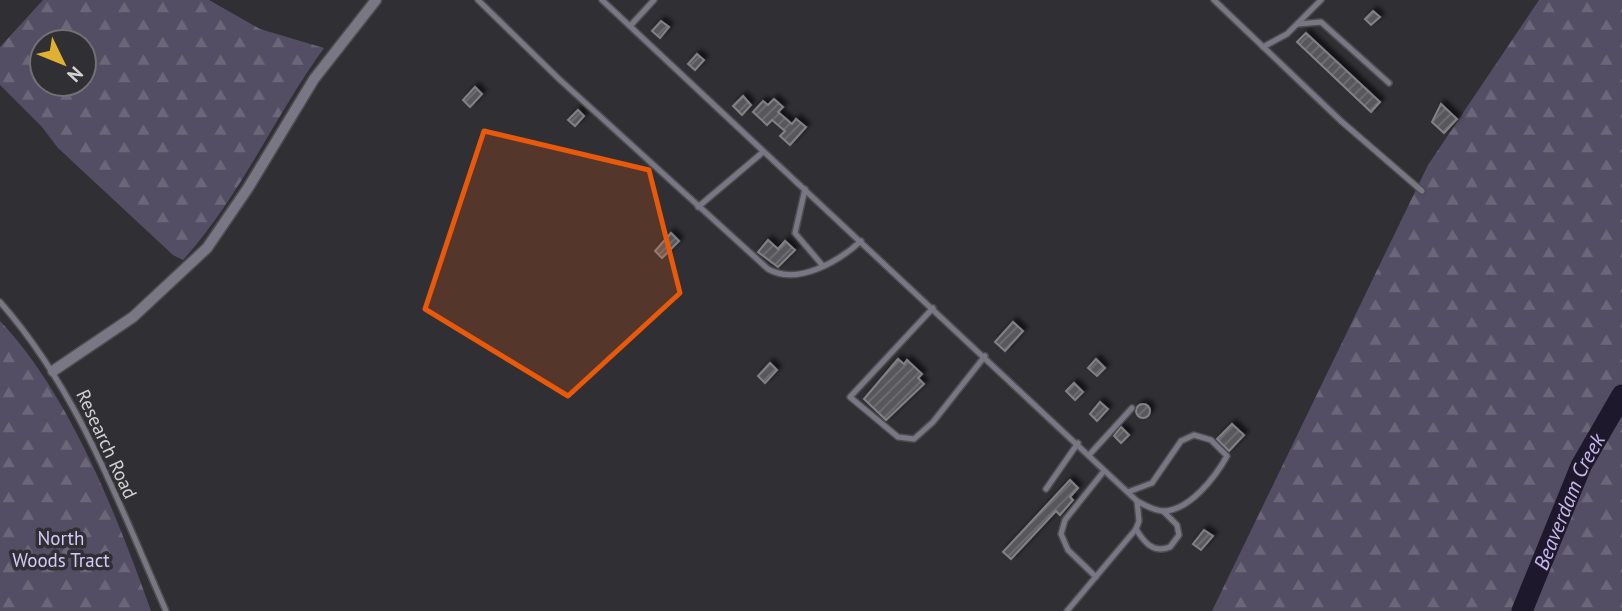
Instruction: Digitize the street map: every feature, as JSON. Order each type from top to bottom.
[{"type":"street","points":[[53,371],[133,317],[207,248],[248,188],[314,79],[376,0]]},
{"type":"lane","points":[[478,0],[698,208],[778,275],[823,266],[843,258],[861,241]]},
{"type":"lane","points":[[602,0],[1090,454],[1104,471],[1137,501],[1163,511],[1178,530],[1170,547],[1157,550],[1151,547],[1136,529]]},
{"type":"lane","points":[[630,26],[654,0]]},
{"type":"lane","points":[[1214,0],[1422,191]]},
{"type":"lane","points":[[1263,47],[1298,24],[1321,0]]},
{"type":"lane","points":[[1298,24],[1321,22],[1389,83]]},
{"type":"lane","points":[[698,208],[763,152]]},
{"type":"lane","points":[[805,189],[795,233],[823,266]]},
{"type":"lane","name":"Research Road","points":[[0,302],[53,371],[90,442],[166,611]]},
{"type":"lane","points":[[933,308],[850,397],[898,437],[914,439],[933,422],[985,356]]},
{"type":"lane","points":[[1090,454],[1132,408]]},
{"type":"lane","points":[[1128,492],[1152,483],[1181,441],[1194,435],[1210,440],[1227,456],[1219,471],[1180,507],[1163,511]]},
{"type":"lane","points":[[1046,489],[1078,443]]},
{"type":"lane","points":[[1096,577],[1068,550],[1060,534],[1065,520],[1104,471]]},
{"type":"lane","points":[[1066,611],[1136,529],[1139,522],[1137,501]]},
{"type":"highlighted area","points":[[484,131],[649,170],[680,293],[568,396],[425,309]]},
{"type":"green space","points":[[43,0],[209,0],[260,29],[324,48],[222,210],[183,260],[173,255],[58,148],[42,127],[0,85],[0,47]]},
{"type":"green space","points":[[1539,0],[1622,0],[1622,611],[1212,611],[1428,165]]},
{"type":"green space","name":"North Woods Tract","points":[[0,321],[25,350],[48,384],[89,458],[151,611],[0,611]]},
{"type":"building","points":[[1373,11],[1380,17],[1371,25],[1365,19]]},
{"type":"building","points":[[661,21],[669,27],[660,38],[652,31]]},
{"type":"building","points":[[1306,33],[1380,102],[1371,112],[1297,42]]},
{"type":"building","points":[[697,54],[704,60],[695,70],[688,64]]},
{"type":"building","points":[[475,87],[482,94],[470,107],[463,100]]},
{"type":"building","points":[[743,96],[751,105],[742,115],[733,106]]},
{"type":"building","points":[[774,99],[783,107],[778,112],[792,124],[796,119],[806,127],[790,145],[780,136],[785,131],[772,120],[767,125],[753,112],[763,101],[768,105]]},
{"type":"building","points":[[1441,104],[1457,119],[1444,133],[1432,122]]},
{"type":"building","points":[[578,110],[584,116],[575,126],[568,120]]},
{"type":"building","points":[[671,233],[679,241],[662,258],[655,251]]},
{"type":"building","points":[[768,240],[778,249],[785,241],[795,250],[778,267],[758,252]]},
{"type":"building","points":[[1013,322],[1023,331],[1005,351],[995,342]]},
{"type":"building","points":[[898,359],[904,364],[907,360],[922,374],[918,378],[924,384],[886,420],[864,399]]},
{"type":"building","points":[[1096,359],[1105,368],[1097,376],[1088,368]]},
{"type":"building","points":[[770,363],[777,370],[765,383],[758,376]]},
{"type":"building","points":[[1074,383],[1083,392],[1075,400],[1066,391]]},
{"type":"building","points":[[1100,402],[1108,409],[1097,421],[1090,414]]},
{"type":"building","points":[[1143,404],[1148,406],[1148,416],[1143,418],[1138,416],[1136,411],[1138,406]]},
{"type":"building","points":[[1232,424],[1244,435],[1229,451],[1217,439]]},
{"type":"building","points":[[1121,427],[1129,435],[1121,443],[1114,436]]},
{"type":"building","points":[[1070,480],[1078,488],[1070,497],[1073,500],[1060,515],[1056,511],[1011,559],[1003,552]]},
{"type":"building","points":[[1204,530],[1213,536],[1201,550],[1193,544]]},
{"type":"waterway","name":"Beaverdam Creek","points":[[1522,611],[1581,466],[1622,395]]}]
